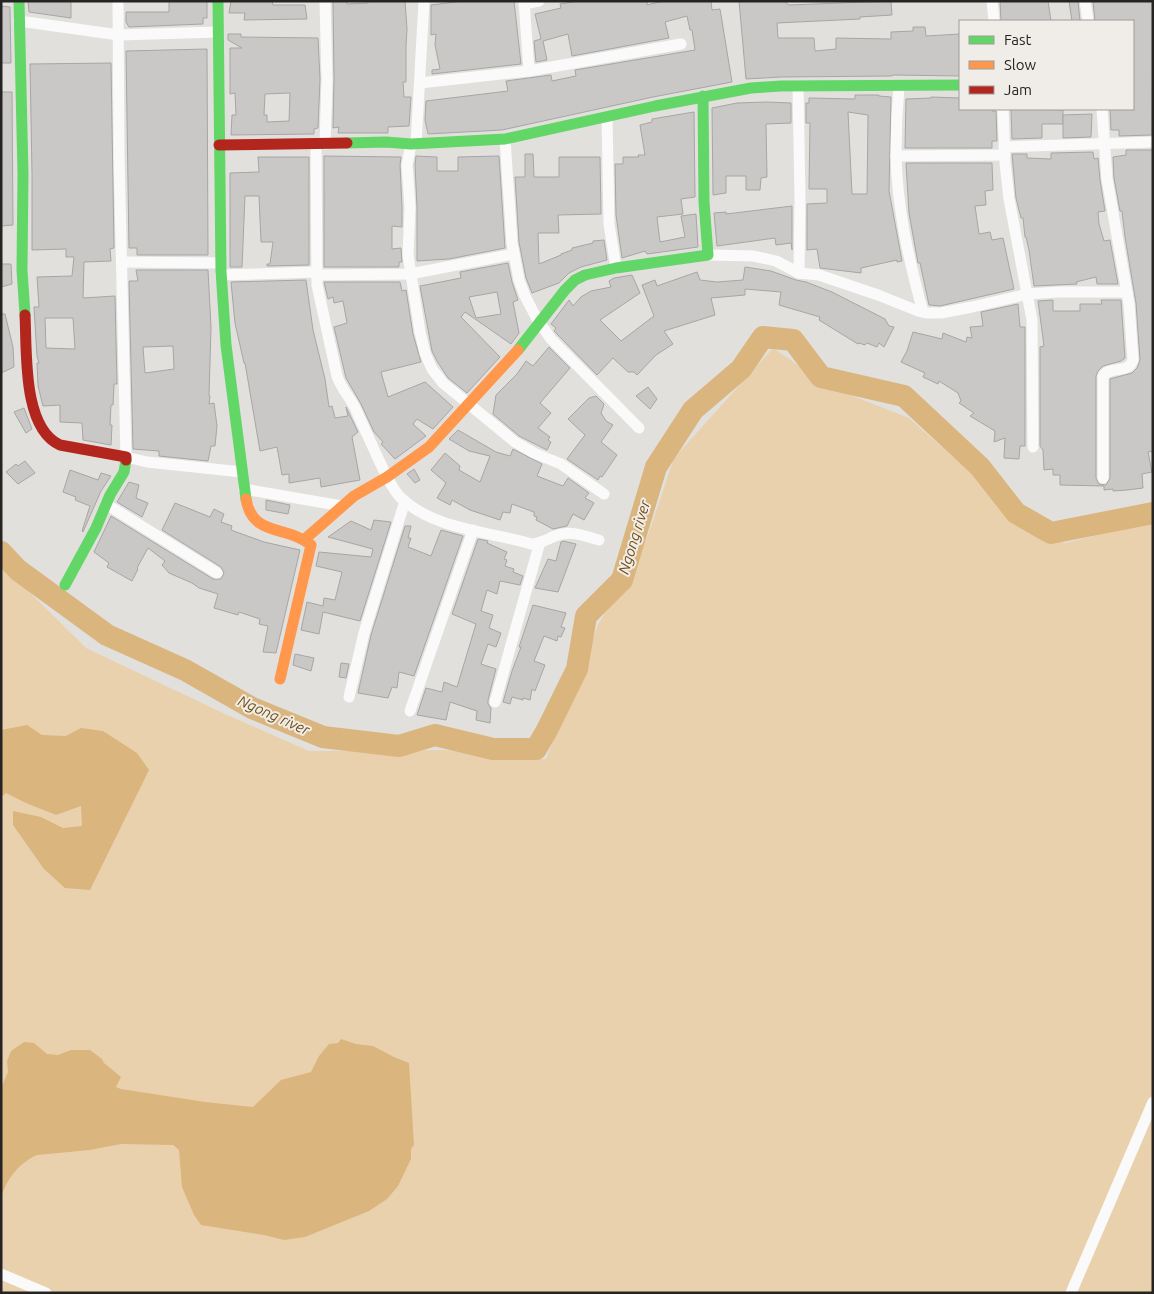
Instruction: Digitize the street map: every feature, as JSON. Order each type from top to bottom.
[{"type":"street","points":[[19,1],[23,174],[22,270],[29,387],[35,414],[51,441],[60,445],[147,462],[242,472]]},
{"type":"street","points":[[65,585],[96,528],[126,465],[118,1]]},
{"type":"street","points":[[218,1],[221,269],[226,345],[244,490],[251,517],[258,524],[304,539],[311,545],[280,679]]},
{"type":"street","points":[[325,1],[327,79],[321,144],[316,274],[337,376],[342,390],[356,409],[387,477],[396,492],[405,501],[432,518],[531,544],[567,533],[599,540]]},
{"type":"street","points":[[424,1],[420,83],[413,144],[407,171],[410,207],[408,255],[425,353],[432,369],[443,383],[514,442],[561,464],[604,494]]},
{"type":"street","points":[[529,71],[524,3],[539,1]]},
{"type":"street","points":[[992,1],[994,20]]},
{"type":"street","points":[[1085,1],[1088,20]]},
{"type":"street","points":[[20,21],[119,35],[218,32]]},
{"type":"street","points":[[420,83],[529,71],[681,44]]},
{"type":"street","points":[[219,145],[386,142],[413,144],[505,138],[703,96],[751,88],[959,85]]},
{"type":"street","points":[[798,86],[800,272]]},
{"type":"street","points":[[899,86],[896,156],[900,200],[922,312]]},
{"type":"street","points":[[703,96],[704,202],[708,256]]},
{"type":"street","points":[[1003,110],[1004,151],[1009,198],[1032,320],[1032,447]]},
{"type":"street","points":[[1102,110],[1108,179],[1127,292],[1132,360],[1131,365],[1127,368],[1107,371],[1103,376],[1103,478]]},
{"type":"street","points":[[607,116],[609,224],[616,268]]},
{"type":"street","points":[[505,138],[514,254],[519,280],[540,324],[551,339],[639,428]]},
{"type":"street","points":[[896,156],[1004,151],[1059,144],[1105,145],[1153,142]]},
{"type":"street","points":[[122,262],[316,274],[410,274],[514,254]]},
{"type":"street","points":[[304,539],[362,491],[387,477],[429,447],[516,353],[565,290],[575,280],[585,275],[616,268],[708,256],[765,258],[800,272],[819,275],[922,312],[941,313],[1028,294],[1127,292]]},
{"type":"street","points":[[244,490],[342,506]]},
{"type":"street","points":[[349,697],[364,633],[405,501]]},
{"type":"street","points":[[106,504],[217,573]]},
{"type":"street","points":[[410,711],[473,530]]},
{"type":"street","points":[[495,702],[540,542]]},
{"type":"street","points":[[1071,1293],[1153,1102]]},
{"type":"street","points":[[1,1274],[46,1293]]},
{"type":"shaded area","points":[[773,348],[830,387],[909,418],[971,473],[1030,534],[1065,543],[1153,522],[1153,1293],[1,1293],[1,564],[86,648],[223,713],[309,751],[446,750],[546,759],[598,625],[647,538],[674,458]]},
{"type":"shaded area","points":[[27,725],[42,735],[66,736],[81,728],[103,731],[137,753],[149,770],[90,890],[65,888],[44,869],[13,825],[13,811],[41,817],[63,828],[82,826],[81,806],[56,815],[6,793],[1,797],[1,730]]},
{"type":"shaded area","points":[[341,1039],[356,1044],[373,1046],[409,1063],[414,1145],[411,1149],[411,1159],[398,1186],[387,1199],[369,1211],[305,1237],[284,1240],[201,1225],[194,1215],[182,1187],[179,1150],[173,1145],[121,1144],[90,1150],[37,1155],[24,1162],[14,1172],[6,1184],[1,1198],[1,1088],[8,1072],[7,1061],[11,1051],[24,1042],[34,1043],[47,1054],[58,1055],[71,1050],[90,1050],[121,1077],[116,1087],[121,1089],[205,1102],[253,1107],[281,1080],[311,1072],[319,1056],[329,1044],[338,1043]]},
{"type":"building","points":[[28,1],[71,1],[71,18],[29,12]]},
{"type":"building","points":[[169,1],[207,1],[207,18],[203,18],[203,24],[129,27],[126,22],[126,12],[169,12]]},
{"type":"building","points":[[231,1],[272,1],[273,5],[305,5],[307,19],[244,20],[245,13],[229,13]]},
{"type":"building","points":[[333,1],[347,1],[347,4],[368,3],[368,1],[405,1],[407,29],[406,82],[403,82],[404,97],[411,97],[409,126],[388,127],[388,133],[338,133],[339,127],[333,128]]},
{"type":"building","points":[[463,1],[514,1],[521,64],[432,74],[432,70],[440,69],[435,45],[436,34],[431,35],[431,5]]},
{"type":"building","points":[[578,1],[647,1],[647,5],[663,1],[711,1],[712,10],[720,9],[732,82],[502,130],[428,134],[425,120],[426,101],[508,91],[506,81],[551,75],[552,81],[576,76],[575,70],[695,50],[692,30],[690,30],[687,16],[665,22],[669,38],[572,56],[568,34],[543,41],[547,60],[536,62],[534,41],[541,39],[535,14],[561,8],[560,4]]},
{"type":"building","points":[[739,1],[784,1],[789,5],[891,1],[892,15],[860,17],[860,19],[777,23],[778,38],[814,38],[815,51],[836,49],[836,38],[891,39],[891,32],[913,31],[913,27],[925,27],[926,36],[959,34],[959,76],[894,75],[746,79]]},
{"type":"building","points":[[1000,1],[1048,1],[1051,20],[1001,20]]},
{"type":"building","points":[[1069,1],[1078,1],[1080,20],[1072,20]]},
{"type":"building","points":[[1093,1],[1153,1],[1152,135],[1119,136],[1119,130],[1111,130],[1110,110],[1134,110],[1134,20],[1095,20]]},
{"type":"building","points":[[1,6],[10,7],[11,63],[1,63]]},
{"type":"building","points":[[228,34],[241,34],[241,37],[318,38],[320,79],[318,128],[314,129],[314,134],[231,135],[232,115],[236,115],[235,93],[230,94],[230,48],[242,48],[228,40]],"holes":[[[290,93],[289,121],[267,122],[267,115],[264,115],[265,94]]]},
{"type":"building","points":[[207,49],[208,255],[137,255],[137,248],[129,248],[126,51]]},
{"type":"building","points":[[111,63],[114,248],[110,249],[111,261],[84,262],[83,298],[115,296],[117,384],[114,384],[113,405],[111,405],[111,445],[83,440],[82,423],[60,422],[60,405],[43,406],[38,386],[37,363],[39,363],[34,307],[39,307],[37,277],[72,276],[74,257],[66,257],[66,249],[32,250],[30,64]],"holes":[[[45,318],[73,318],[75,349],[46,348]]]},
{"type":"building","points":[[1,92],[12,92],[13,225],[1,226]]},
{"type":"building","points":[[855,95],[891,97],[889,191],[902,261],[897,262],[897,260],[861,268],[861,273],[820,268],[817,249],[807,250],[807,204],[827,203],[827,189],[809,189],[810,123],[806,123],[806,103],[809,103],[809,98],[855,99]],"holes":[[[848,112],[868,115],[867,194],[852,194]]]},
{"type":"building","points":[[959,98],[959,110],[996,111],[997,141],[992,141],[992,148],[905,148],[906,99]]},
{"type":"building","points":[[737,103],[791,103],[791,123],[766,124],[767,177],[761,178],[760,190],[746,190],[746,176],[726,176],[726,193],[713,195],[712,108]]},
{"type":"building","points":[[1011,110],[1063,110],[1063,124],[1042,124],[1042,138],[1012,139]]},
{"type":"building","points":[[694,112],[695,197],[681,199],[683,214],[657,217],[660,242],[685,237],[681,216],[696,214],[698,247],[647,254],[645,251],[622,258],[616,215],[615,164],[623,164],[623,157],[645,155],[640,125],[652,122],[652,119]]},
{"type":"building","points":[[1092,114],[1091,137],[1063,138],[1063,115]]},
{"type":"building","points":[[1126,150],[1152,150],[1153,152],[1153,451],[1148,452],[1152,472],[1142,474],[1143,488],[1113,491],[1113,489],[1104,490],[1104,486],[1060,485],[1060,475],[1053,475],[1053,469],[1044,470],[1043,450],[1040,446],[1040,347],[1044,346],[1038,301],[1053,300],[1053,311],[1080,311],[1080,304],[1102,304],[1101,300],[1121,300],[1125,358],[1103,366],[1096,376],[1096,478],[1099,484],[1106,485],[1110,478],[1110,379],[1132,373],[1137,368],[1140,360],[1136,303],[1122,211],[1120,211],[1114,178],[1113,157],[1126,155]]},
{"type":"building","points":[[1093,152],[1094,159],[1098,158],[1105,211],[1098,212],[1099,224],[1104,241],[1110,240],[1118,284],[1097,284],[1096,277],[1076,282],[1077,284],[1034,286],[1023,218],[1021,218],[1016,198],[1012,154],[1027,154],[1027,158],[1051,159],[1051,153]]},
{"type":"building","points":[[525,154],[533,154],[534,177],[559,177],[559,157],[600,157],[601,214],[558,215],[559,233],[538,233],[539,264],[572,250],[572,248],[593,243],[593,241],[604,240],[607,260],[581,267],[569,273],[559,283],[532,293],[526,278],[519,242],[515,177],[525,177]]},
{"type":"building","points":[[324,156],[401,157],[402,227],[392,226],[392,249],[401,248],[402,262],[399,262],[399,267],[324,267]]},
{"type":"building","points":[[416,156],[437,157],[437,171],[458,171],[458,157],[499,156],[505,248],[449,259],[417,261]]},
{"type":"building","points":[[258,157],[309,157],[309,265],[267,266],[267,264],[270,264],[273,242],[261,242],[259,196],[245,196],[242,267],[230,267],[230,173],[259,172]]},
{"type":"building","points":[[906,163],[992,163],[993,190],[985,191],[986,205],[975,206],[979,234],[990,232],[992,240],[1003,238],[1014,289],[940,306],[929,305],[920,263],[918,263],[909,213]]},
{"type":"building","points":[[792,206],[792,250],[791,243],[776,245],[775,238],[717,246],[714,213],[726,212],[726,214]]},
{"type":"building","points":[[508,263],[518,300],[513,302],[519,333],[511,344],[465,312],[461,317],[500,357],[467,393],[448,378],[432,351],[420,286],[461,278],[460,272]],"holes":[[[497,292],[501,314],[476,318],[469,297]]]},
{"type":"building","points":[[1,264],[11,264],[12,284],[1,287]]},
{"type":"building","points":[[745,267],[771,271],[832,292],[885,319],[889,326],[894,327],[884,347],[879,343],[877,347],[867,343],[865,345],[858,344],[819,320],[820,317],[779,305],[781,292],[745,289],[745,295],[711,298],[715,315],[664,331],[673,344],[656,355],[637,375],[634,372],[628,372],[613,358],[597,375],[554,331],[556,328],[551,324],[569,300],[573,306],[581,297],[591,291],[611,287],[609,281],[614,278],[632,275],[640,293],[600,320],[621,341],[654,316],[642,285],[655,280],[657,286],[697,272],[700,280],[717,282],[743,280]]},
{"type":"building","points":[[136,270],[208,270],[211,327],[209,404],[214,403],[217,426],[215,446],[211,446],[208,461],[159,456],[159,451],[133,449],[129,281],[138,281]],"holes":[[[173,346],[174,369],[145,373],[143,347]]]},
{"type":"building","points":[[306,280],[313,330],[325,379],[329,407],[332,406],[335,418],[348,416],[346,407],[358,432],[352,437],[360,480],[321,487],[320,478],[289,483],[289,474],[282,475],[277,447],[260,451],[245,363],[235,323],[231,282]]},
{"type":"building","points":[[324,282],[400,282],[402,291],[406,290],[413,334],[421,362],[381,372],[388,397],[425,382],[453,407],[433,429],[417,419],[413,424],[426,436],[395,459],[381,444],[383,442],[374,432],[346,378],[334,327],[347,323],[343,301],[334,303],[333,297],[328,299]]},
{"type":"building","points":[[1018,304],[1020,327],[1025,327],[1025,446],[1020,446],[1019,459],[1004,458],[1005,438],[994,442],[995,431],[970,416],[974,413],[959,403],[961,401],[958,393],[939,381],[938,384],[923,377],[925,373],[901,362],[913,332],[942,339],[943,333],[966,342],[967,337],[972,338],[970,327],[983,326],[981,312]]},
{"type":"building","points":[[1,314],[5,314],[13,347],[14,367],[1,373]]},
{"type":"building","points":[[549,347],[570,368],[540,403],[551,413],[538,428],[550,437],[548,440],[551,442],[547,450],[519,436],[493,414],[496,395],[517,374],[526,361],[533,366]]},
{"type":"building","points":[[648,387],[657,399],[650,409],[636,396]]},
{"type":"building","points":[[596,396],[604,404],[601,413],[606,421],[613,425],[601,442],[617,455],[598,480],[567,459],[585,435],[568,419],[589,398]]},
{"type":"building","points":[[24,408],[32,429],[26,433],[14,412]]},
{"type":"building","points":[[458,430],[496,452],[510,456],[513,449],[542,464],[537,476],[563,486],[568,478],[589,493],[585,498],[594,503],[584,520],[573,514],[567,526],[553,529],[536,520],[537,517],[534,516],[534,512],[512,504],[510,513],[503,512],[500,520],[470,510],[452,500],[450,505],[437,498],[446,483],[431,470],[445,453],[460,466],[459,470],[480,482],[490,456],[469,451],[449,439]]},
{"type":"building","points":[[25,461],[35,473],[18,484],[6,472],[16,464],[18,466]]},
{"type":"building","points":[[414,469],[420,480],[415,483],[407,474]]},
{"type":"building","points":[[70,470],[98,480],[101,473],[111,476],[101,491],[83,532],[90,506],[75,500],[76,497],[63,492]]},
{"type":"building","points":[[129,482],[139,485],[136,498],[148,503],[142,517],[117,502]]},
{"type":"building","points":[[266,500],[290,505],[288,514],[266,510]]},
{"type":"building","points":[[175,503],[210,517],[214,509],[224,514],[221,522],[232,526],[231,530],[264,542],[300,550],[276,653],[263,652],[268,626],[259,624],[260,619],[239,612],[238,615],[214,608],[218,594],[199,588],[169,573],[162,565],[165,561],[148,548],[132,581],[107,567],[109,563],[94,552],[111,516],[213,579],[221,579],[224,573],[221,567],[162,530]]},
{"type":"building","points":[[374,520],[391,522],[360,621],[323,612],[319,634],[301,630],[307,602],[323,606],[324,598],[335,600],[342,572],[316,566],[319,552],[371,557],[373,549],[328,537],[351,521],[371,530]]},
{"type":"building","points":[[405,526],[411,526],[408,538],[411,538],[408,547],[431,556],[441,530],[463,536],[414,676],[399,672],[397,688],[392,687],[388,698],[358,693],[371,635]]},
{"type":"building","points":[[478,539],[488,541],[487,543],[507,552],[504,559],[507,560],[505,566],[514,569],[513,572],[523,576],[520,585],[500,581],[497,594],[487,590],[481,611],[493,615],[489,628],[501,633],[496,647],[488,644],[481,664],[496,669],[488,700],[491,708],[490,723],[476,720],[477,711],[450,702],[446,720],[417,715],[426,688],[442,692],[444,682],[457,687],[476,624],[452,614]]},
{"type":"building","points":[[561,542],[576,544],[558,592],[535,588],[548,559],[556,561]]},
{"type":"building","points":[[533,605],[566,613],[561,627],[565,628],[561,637],[558,636],[557,641],[544,636],[534,661],[545,665],[535,691],[532,689],[530,700],[512,697],[510,704],[503,702]]},
{"type":"building","points":[[295,654],[314,658],[311,671],[293,665]]},
{"type":"building","points":[[341,663],[349,664],[346,678],[339,677]]},
{"type":"waterway","name":"Ngong river","points":[[1,552],[18,570],[107,635],[185,670],[252,708],[323,737],[399,746],[435,735],[493,749],[536,749],[577,669],[586,616],[622,580],[656,467],[693,410],[741,369],[763,337],[793,340],[821,377],[904,396],[980,467],[1016,513],[1051,533],[1153,513]]},
{"type":"traffic: fast","points":[[19,1],[23,174],[22,270],[25,315]]},
{"type":"traffic: fast","points":[[218,1],[221,271],[226,345],[246,499]]},
{"type":"traffic: fast","points":[[347,143],[386,142],[411,144],[505,139],[655,106],[751,88],[781,86],[959,85]]},
{"type":"traffic: fast","points":[[518,350],[575,280],[585,275],[616,268],[708,255],[704,202],[703,96]]},
{"type":"traffic: fast","points":[[65,585],[96,528],[110,495],[124,472],[126,460]]},
{"type":"traffic: slow","points":[[305,539],[354,496],[387,477],[429,447],[518,350]]},
{"type":"traffic: slow","points":[[246,499],[255,519],[263,525],[302,539],[311,545],[280,679]]},
{"type":"traffic: jam","points":[[219,145],[347,143]]},
{"type":"traffic: jam","points":[[25,315],[29,387],[39,422],[48,436],[60,445],[126,457],[126,460]]}]
